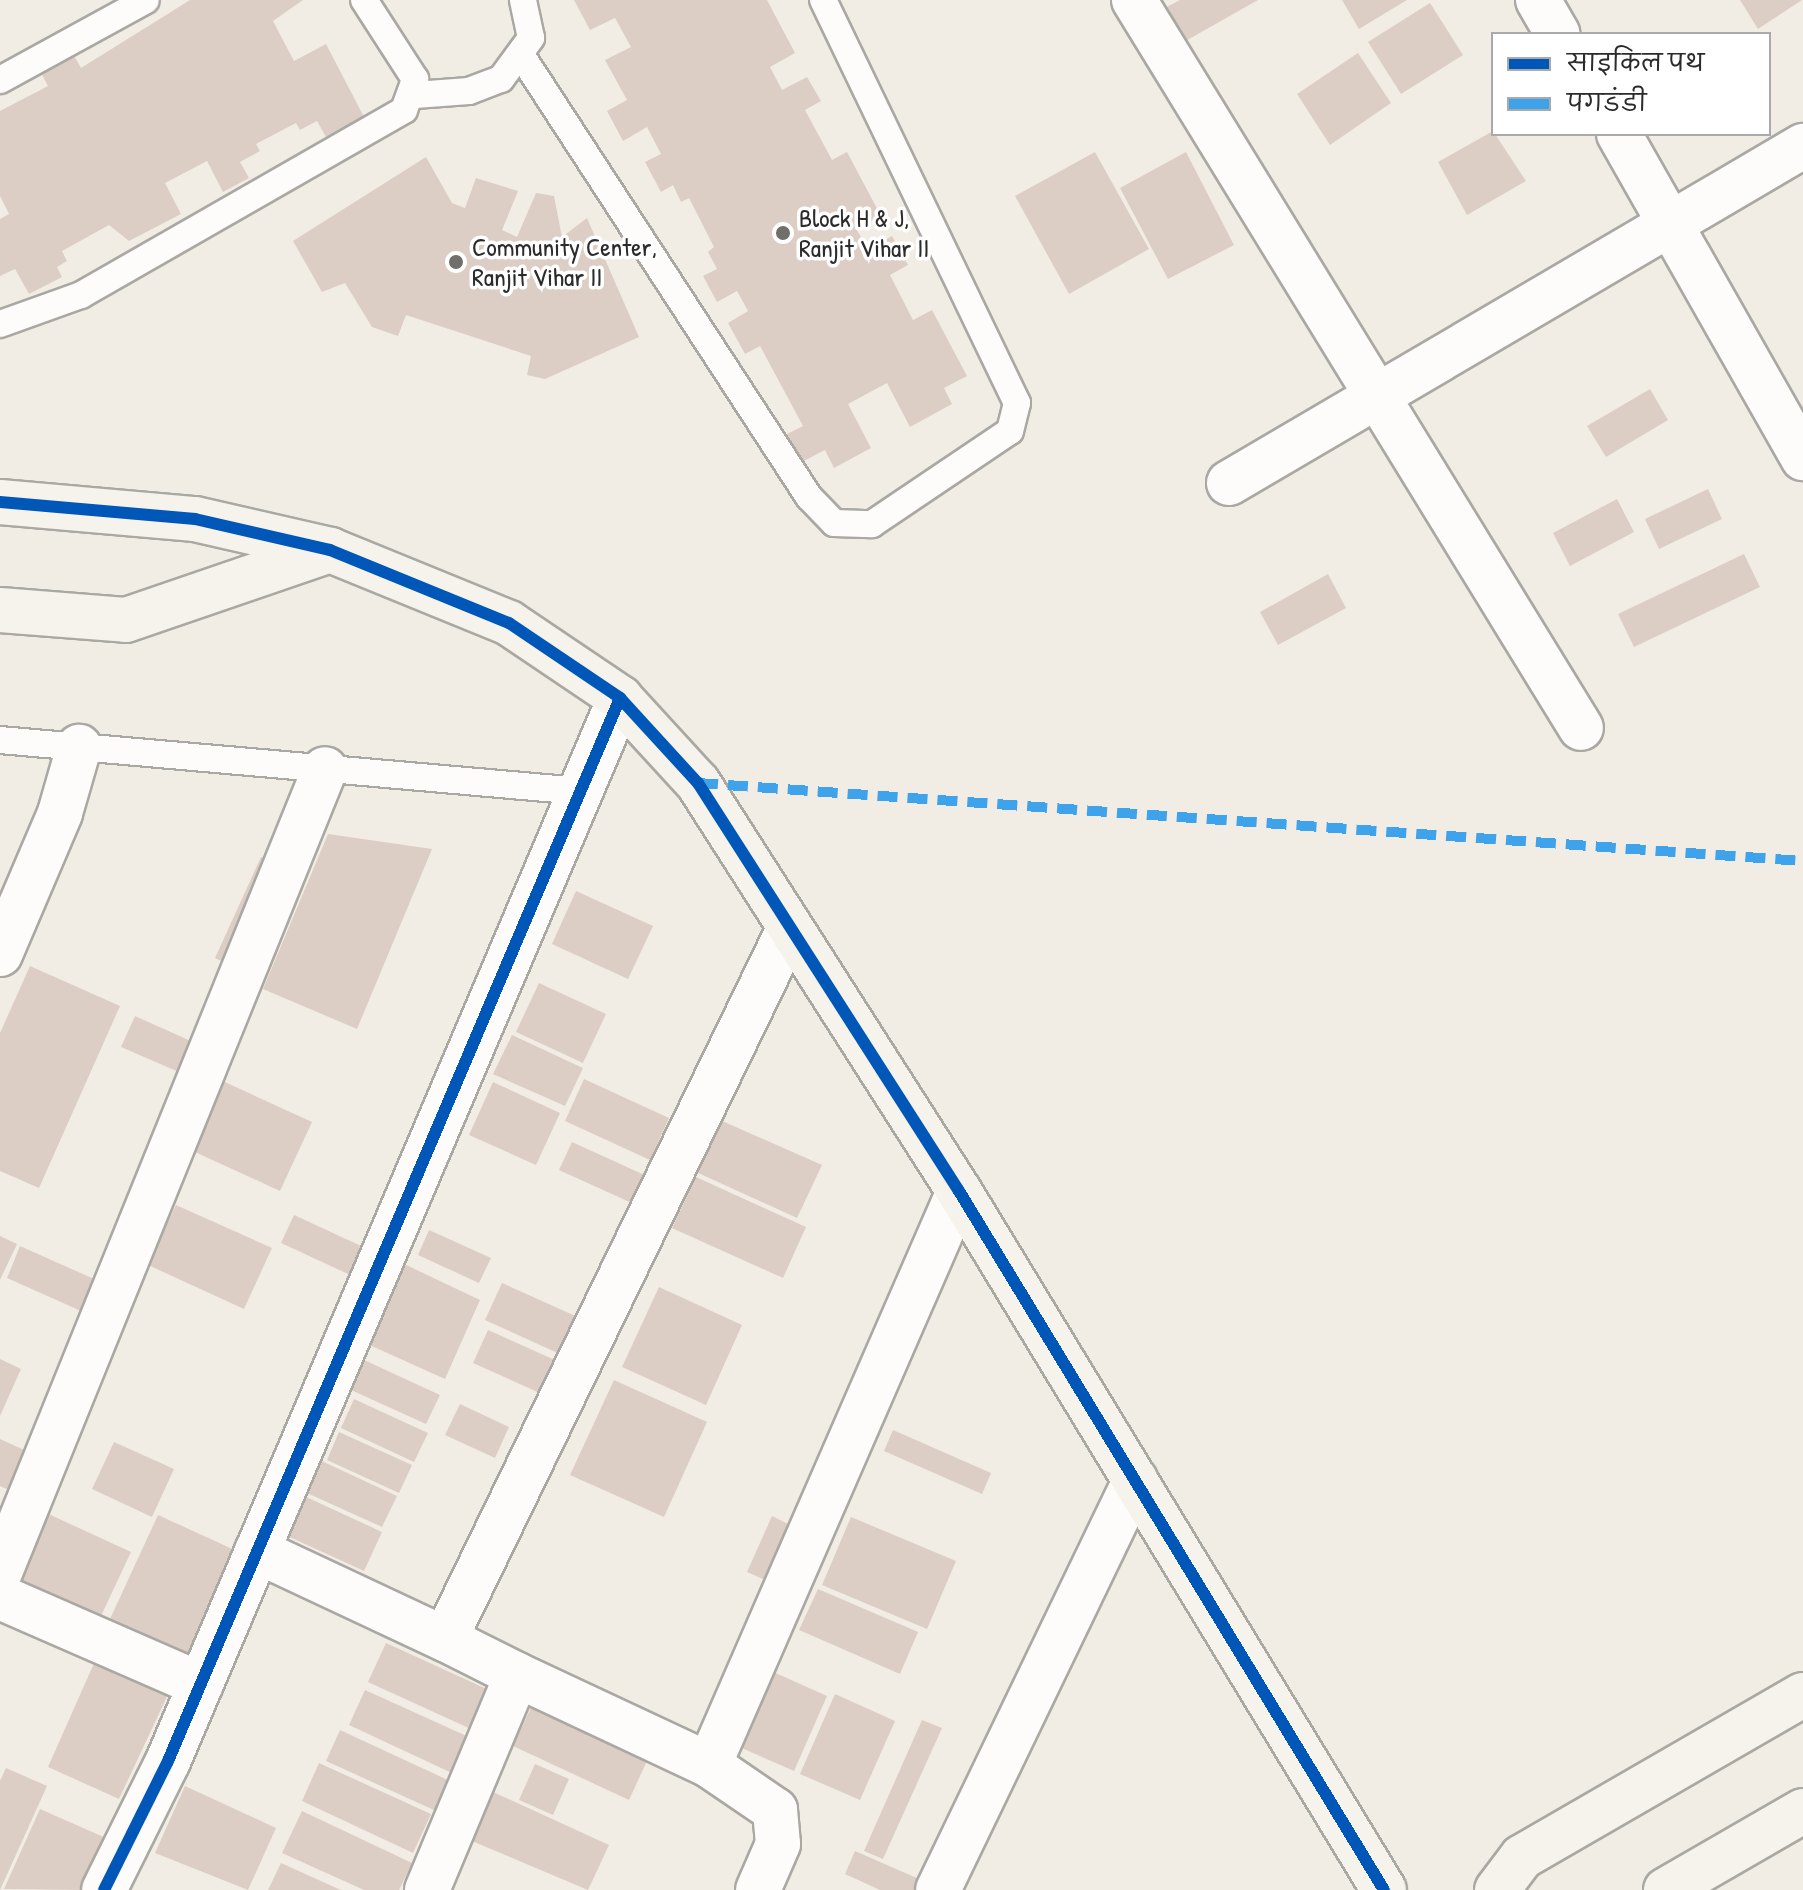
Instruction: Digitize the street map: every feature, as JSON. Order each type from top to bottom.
[{"type":"street","points":[[1134,0],[1581,728]]},
{"type":"street","points":[[1538,0],[1557,32]]},
{"type":"street","points":[[1620,136],[1803,458]]},
{"type":"street","points":[[1229,483],[1803,146]]},
{"type":"street","points":[[0,502],[195,519],[330,550],[509,623],[620,698],[698,783],[788,931],[959,1191],[1384,1890]]},
{"type":"street","points":[[0,610],[126,620],[330,550]]},
{"type":"street","points":[[104,1890],[201,1685],[620,698]]},
{"type":"street","points":[[0,954],[60,813],[79,747]]},
{"type":"street","points":[[0,1572],[325,769]]},
{"type":"street","points":[[445,1639],[788,931]]},
{"type":"street","points":[[709,1765],[959,1191]]},
{"type":"street","points":[[938,1890],[1135,1480]]},
{"type":"street","points":[[257,1551],[709,1765],[775,1810],[778,1844],[758,1890]]},
{"type":"street","points":[[0,1597],[201,1685]]},
{"type":"street","points":[[427,1890],[517,1675]]},
{"type":"street","points":[[1497,1890],[1522,1857],[1803,1695]]},
{"type":"street","points":[[1666,1890],[1803,1811]]},
{"type":"lane","points":[[0,80],[146,0]]},
{"type":"lane","points":[[0,324],[81,295],[404,110],[415,95],[415,79],[364,0]]},
{"type":"lane","points":[[415,95],[469,91],[501,79],[523,58],[531,38],[523,0]]},
{"type":"lane","points":[[523,58],[809,497],[834,523],[872,524],[1010,431],[1017,403],[823,0]]},
{"type":"lane","points":[[0,740],[580,791]]},
{"type":"building","points":[[190,0],[303,0],[273,21],[294,61],[326,44],[364,117],[326,137],[317,121],[300,130],[296,123],[256,144],[260,151],[240,162],[249,178],[223,192],[207,161],[165,183],[181,214],[129,241],[109,225],[62,251],[67,261],[57,267],[62,277],[29,294],[15,269],[0,276],[0,219],[9,214],[0,196],[0,111],[48,86],[38,67],[71,50],[81,68]]},
{"type":"building","name":"Block H & J, Ranjit Vihar II","points":[[574,0],[767,0],[795,53],[770,67],[782,90],[807,77],[821,101],[805,110],[832,160],[847,152],[881,216],[857,230],[868,250],[892,236],[908,265],[890,275],[913,320],[932,310],[967,376],[944,388],[952,404],[910,427],[887,383],[848,404],[871,448],[834,468],[825,450],[802,462],[787,434],[803,426],[760,346],[745,354],[728,323],[748,311],[737,291],[717,302],[703,276],[717,269],[708,252],[714,247],[689,198],[681,202],[673,185],[661,192],[645,162],[661,154],[647,127],[623,141],[607,111],[627,100],[605,60],[631,47],[615,18],[590,30]]},
{"type":"building","points":[[1180,0],[1258,0],[1182,43],[1163,9]]},
{"type":"building","points":[[1342,0],[1407,0],[1359,29]]},
{"type":"building","points":[[1740,0],[1802,0],[1758,29]]},
{"type":"building","points":[[1430,3],[1463,55],[1401,94],[1368,42]]},
{"type":"building","points":[[1358,53],[1391,103],[1330,145],[1297,94]]},
{"type":"building","points":[[1491,132],[1526,181],[1467,215],[1438,162]]},
{"type":"building","points":[[1095,152],[1149,249],[1069,294],[1015,196]]},
{"type":"building","points":[[1186,152],[1234,245],[1168,279],[1120,188]]},
{"type":"building","name":"Community Center, Ranjit Vihar II","points":[[426,157],[452,203],[465,208],[476,178],[518,191],[502,230],[517,237],[536,193],[554,196],[562,237],[587,218],[639,337],[545,379],[527,375],[531,356],[406,315],[398,336],[372,327],[345,283],[322,292],[293,241]]},
{"type":"building","points":[[1650,389],[1668,420],[1606,457],[1587,426]]},
{"type":"building","points":[[1708,489],[1722,519],[1659,549],[1645,519]]},
{"type":"building","points":[[1617,499],[1634,532],[1570,566],[1553,533]]},
{"type":"building","points":[[1744,554],[1760,587],[1634,647],[1618,614]]},
{"type":"building","points":[[1328,574],[1346,608],[1278,645],[1260,612]]},
{"type":"building","points":[[328,834],[432,849],[357,1029],[263,989]]},
{"type":"building","points":[[261,857],[281,866],[236,968],[215,958]]},
{"type":"building","points":[[576,891],[653,926],[628,979],[552,944]]},
{"type":"building","points":[[30,966],[120,1006],[39,1188],[0,1171],[0,1033]]},
{"type":"building","points":[[539,983],[606,1014],[583,1063],[516,1032]]},
{"type":"building","points":[[135,1016],[202,1046],[188,1076],[121,1047]]},
{"type":"building","points":[[512,1035],[583,1068],[565,1106],[493,1074]]},
{"type":"building","points":[[216,1078],[312,1122],[280,1191],[184,1147]]},
{"type":"building","points":[[584,1079],[669,1118],[650,1160],[565,1121]]},
{"type":"building","points":[[493,1082],[560,1113],[536,1165],[469,1135]]},
{"type":"building","points":[[720,1120],[822,1165],[797,1218],[696,1172]]},
{"type":"building","points":[[572,1142],[649,1177],[636,1205],[559,1170]]},
{"type":"building","points":[[696,1177],[806,1227],[783,1278],[672,1228]]},
{"type":"building","points":[[176,1205],[272,1248],[244,1309],[148,1265]]},
{"type":"building","points":[[294,1215],[372,1251],[359,1279],[281,1243]]},
{"type":"building","points":[[429,1230],[491,1258],[479,1283],[418,1255]]},
{"type":"building","points":[[0,1236],[17,1244],[0,1280]]},
{"type":"building","points":[[20,1246],[103,1283],[90,1315],[7,1278]]},
{"type":"building","points":[[402,1263],[480,1300],[445,1379],[365,1343]]},
{"type":"building","points":[[502,1283],[591,1323],[573,1360],[485,1320]]},
{"type":"building","points":[[659,1287],[742,1325],[706,1405],[622,1367]]},
{"type":"building","points":[[488,1330],[566,1365],[551,1398],[473,1363]]},
{"type":"building","points":[[0,1359],[21,1369],[0,1416]]},
{"type":"building","points":[[364,1360],[440,1395],[426,1424],[351,1390]]},
{"type":"building","points":[[614,1380],[707,1422],[664,1517],[570,1475]]},
{"type":"building","points":[[354,1399],[428,1433],[414,1462],[341,1428]]},
{"type":"building","points":[[460,1404],[509,1427],[495,1458],[445,1435]]},
{"type":"building","points":[[893,1430],[991,1473],[982,1494],[884,1451]]},
{"type":"building","points":[[339,1432],[412,1465],[399,1493],[327,1460]]},
{"type":"building","points":[[0,1439],[35,1455],[18,1494],[0,1486]]},
{"type":"building","points":[[114,1442],[174,1469],[152,1517],[92,1489]]},
{"type":"building","points":[[313,1457],[397,1496],[382,1527],[298,1489]]},
{"type":"building","points":[[302,1495],[382,1532],[364,1571],[283,1534]]},
{"type":"building","points":[[42,1511],[131,1552],[100,1618],[11,1577]]},
{"type":"building","points":[[158,1515],[250,1557],[202,1661],[110,1619]]},
{"type":"building","points":[[772,1516],[790,1525],[765,1580],[747,1572]]},
{"type":"building","points":[[851,1517],[956,1561],[927,1629],[822,1585]]},
{"type":"building","points":[[818,1589],[918,1632],[900,1674],[799,1630]]},
{"type":"building","points":[[386,1643],[491,1691],[473,1730],[368,1682]]},
{"type":"building","points":[[99,1652],[172,1686],[119,1799],[48,1767]]},
{"type":"building","points":[[771,1671],[827,1696],[794,1771],[737,1746]]},
{"type":"building","points":[[365,1690],[471,1738],[454,1774],[349,1725]]},
{"type":"building","points":[[835,1694],[895,1721],[860,1800],[800,1774]]},
{"type":"building","points":[[536,1697],[652,1750],[629,1800],[513,1746]]},
{"type":"building","points":[[922,1720],[942,1728],[883,1859],[864,1851]]},
{"type":"building","points":[[340,1730],[450,1781],[436,1811],[326,1761]]},
{"type":"building","points":[[319,1763],[431,1814],[413,1853],[302,1801]]},
{"type":"building","points":[[535,1764],[569,1779],[553,1815],[519,1800]]},
{"type":"building","points":[[6,1768],[47,1786],[0,1890],[0,1781]]},
{"type":"building","points":[[185,1786],[276,1828],[248,1890],[155,1853]]},
{"type":"building","points":[[489,1790],[609,1845],[588,1890],[467,1839]]},
{"type":"building","points":[[40,1809],[106,1838],[83,1890],[4,1889]]},
{"type":"building","points":[[302,1811],[412,1863],[399,1890],[364,1890],[282,1853]]},
{"type":"building","points":[[855,1851],[935,1886],[933,1890],[880,1890],[845,1874]]},
{"type":"building","points":[[281,1863],[341,1890],[268,1890]]},
{"type":"marked path","points":[[698,783],[1803,861]]},
{"type":"cycle path","points":[[0,502],[195,519],[330,550],[509,623],[620,698],[698,783],[959,1191],[1384,1890]]},
{"type":"cycle path","points":[[104,1890],[168,1761],[620,698]]},
{"type":"place","name":"Block H & J, Ranjit Vihar II","points":[[783,233]]},
{"type":"place","name":"Community Center, Ranjit Vihar II","points":[[456,262]]}]
